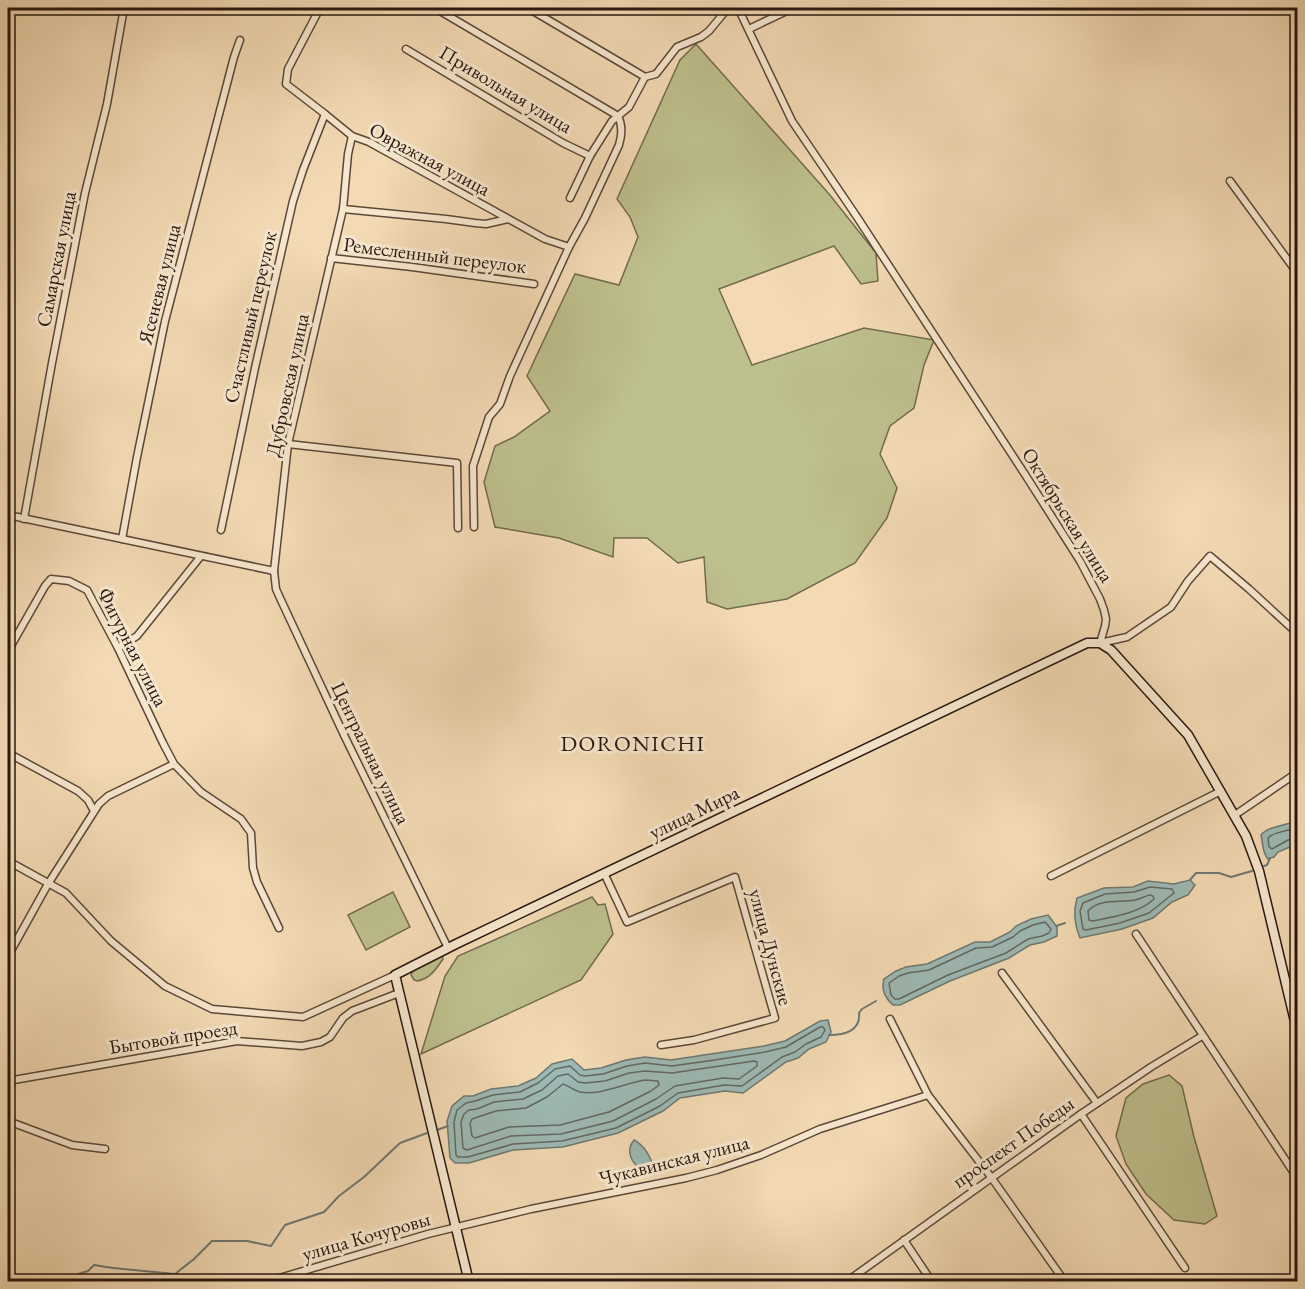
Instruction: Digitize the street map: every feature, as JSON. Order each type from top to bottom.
[{"type":"street","points":[[8,18],[11,8]]},
{"type":"street","name":"Самарская улица","points":[[24,519],[56,341],[109,93],[124,8]]},
{"type":"street","name":"Овражная улица","points":[[320,8],[288,69],[286,84],[352,136],[369,142],[545,239],[569,247]]},
{"type":"street","points":[[435,8],[618,116],[622,130],[619,145],[569,247],[510,376],[500,404],[489,417],[473,466],[474,527]]},
{"type":"street","points":[[528,8],[645,77],[656,75],[677,47],[709,31],[728,8]]},
{"type":"street","name":"Октябрьская улица","points":[[738,8],[792,121],[857,217],[1080,561],[1104,610],[1106,626],[1100,643]]},
{"type":"street","points":[[749,29],[793,8]]},
{"type":"street","name":"Ясеневая улица","points":[[122,539],[165,321],[240,40]]},
{"type":"street","name":"Привольная улица","points":[[406,49],[563,143],[590,156]]},
{"type":"street","points":[[570,198],[590,156],[612,122],[629,107],[645,77]]},
{"type":"street","name":"Счастливый переулок","points":[[221,530],[293,201],[325,114]]},
{"type":"street","name":"Дубровская улица","points":[[274,571],[288,444],[343,209],[352,136]]},
{"type":"street","points":[[1230,181],[1298,274]]},
{"type":"street","points":[[343,209],[486,224],[508,219]]},
{"type":"street","name":"Ремесленный переулок","points":[[331,258],[534,284]]},
{"type":"street","points":[[288,444],[457,463],[458,528]]},
{"type":"street","points":[[8,515],[274,571]]},
{"type":"street","points":[[118,648],[137,636],[201,556]]},
{"type":"street","points":[[1100,643],[1127,637],[1171,607],[1188,580],[1210,556],[1298,634]]},
{"type":"street","name":"Центральная улица","points":[[274,571],[276,589],[284,607],[448,948]]},
{"type":"street","name":"Фигурная улица","points":[[8,651],[51,579],[69,581],[87,590],[174,764],[201,792],[241,819],[251,833],[253,868],[257,882],[279,928]]},
{"type":"street","points":[[1100,643],[1111,650],[1188,735],[1246,836],[1254,855],[1298,1034]]},
{"type":"street","name":"улица Мира","points":[[48,884],[66,893],[111,941],[165,986],[212,1010],[303,1017],[395,975],[1079,645],[1100,643]]},
{"type":"street","points":[[8,753],[78,791],[88,800],[94,811]]},
{"type":"street","points":[[8,956],[48,884],[99,804],[108,796],[174,764]]},
{"type":"street","points":[[1235,815],[1298,772]]},
{"type":"street","points":[[1051,876],[1221,791]]},
{"type":"street","points":[[8,861],[48,884]]},
{"type":"street","name":"улица Дунские","points":[[604,873],[627,922],[735,877],[775,1018],[694,1040],[661,1045]]},
{"type":"street","points":[[1136,934],[1297,1176]]},
{"type":"street","points":[[1002,973],[1097,1103]]},
{"type":"street","points":[[395,975],[456,1228]]},
{"type":"street","name":"Бытовой проезд","points":[[8,1081],[237,1041],[302,1046],[321,1042],[330,1037],[343,1018],[352,1011],[399,993]]},
{"type":"street","points":[[890,1019],[928,1095],[991,1177],[1065,1281]]},
{"type":"street","name":"проспект Победы","points":[[846,1281],[1081,1114],[1202,1036]]},
{"type":"street","name":"Чукавинская улица","points":[[456,1228],[531,1209],[717,1170],[761,1155],[820,1129],[928,1095]]},
{"type":"street","points":[[1081,1114],[1185,1268]]},
{"type":"street","points":[[8,1121],[72,1145],[105,1149]]},
{"type":"street","name":"улица Кочуровы","points":[[266,1281],[456,1228],[470,1281]]},
{"type":"street","points":[[904,1240],[932,1281]]},
{"type":"green space","points":[[696,44],[829,194],[876,253],[878,281],[861,284],[834,246],[719,289],[752,365],[864,328],[934,340],[924,365],[914,408],[890,426],[880,454],[897,488],[887,518],[855,563],[787,599],[727,609],[707,602],[704,557],[678,563],[647,538],[614,538],[613,557],[559,538],[495,527],[484,482],[495,446],[514,437],[550,411],[527,376],[575,274],[619,285],[638,237],[630,217],[617,199],[680,60]]},
{"type":"green space","points":[[393,892],[410,927],[366,950],[348,915]]},
{"type":"green space","points":[[592,897],[598,905],[605,904],[613,934],[581,980],[421,1054],[445,976],[458,956]]},
{"type":"green space","points":[[442,955],[443,959],[432,973],[422,980],[414,980],[411,975],[414,969]]},
{"type":"green space","points":[[1169,1075],[1182,1086],[1217,1216],[1205,1224],[1174,1220],[1146,1194],[1126,1164],[1116,1136],[1126,1098],[1143,1084]]},
{"type":"water","points":[[1293,822],[1297,824],[1297,844],[1268,859],[1261,835],[1271,828]]},
{"type":"water","points":[[1190,880],[1195,885],[1188,895],[1172,902],[1153,918],[1122,929],[1080,938],[1075,918],[1077,898],[1104,888],[1133,887],[1148,881],[1174,884]]},
{"type":"water","points":[[1048,915],[1057,927],[1057,936],[1030,945],[1009,958],[950,981],[900,1005],[893,1005],[883,990],[884,979],[896,971],[927,964],[975,942],[990,942],[1031,919]]},
{"type":"water","points":[[828,1020],[831,1032],[826,1042],[786,1062],[743,1093],[725,1091],[680,1098],[663,1111],[618,1133],[563,1147],[513,1150],[469,1163],[455,1163],[450,1158],[447,1121],[452,1106],[464,1096],[473,1096],[491,1089],[518,1086],[536,1078],[552,1064],[572,1059],[584,1070],[645,1057],[671,1060],[764,1046],[785,1041],[820,1021]]},
{"type":"water","points":[[634,1140],[644,1148],[649,1156],[653,1169],[650,1172],[643,1172],[631,1158],[630,1149]]},
{"type":"waterway","points":[[1264,866],[1270,858]]},
{"type":"waterway","points":[[1190,880],[1196,873],[1219,873],[1231,877],[1252,871]]},
{"type":"waterway","points":[[1056,926],[1065,923]]},
{"type":"waterway","points":[[829,1035],[850,1031],[857,1024],[862,1009],[876,1001]]},
{"type":"waterway","points":[[437,1130],[448,1126]]},
{"type":"waterway","points":[[52,1282],[88,1271],[94,1265],[175,1274],[212,1241],[247,1241],[271,1246],[285,1225],[324,1212],[400,1143],[427,1133]]},
{"type":"district","name":"DORONICHI","points":[[633,743]]}]
